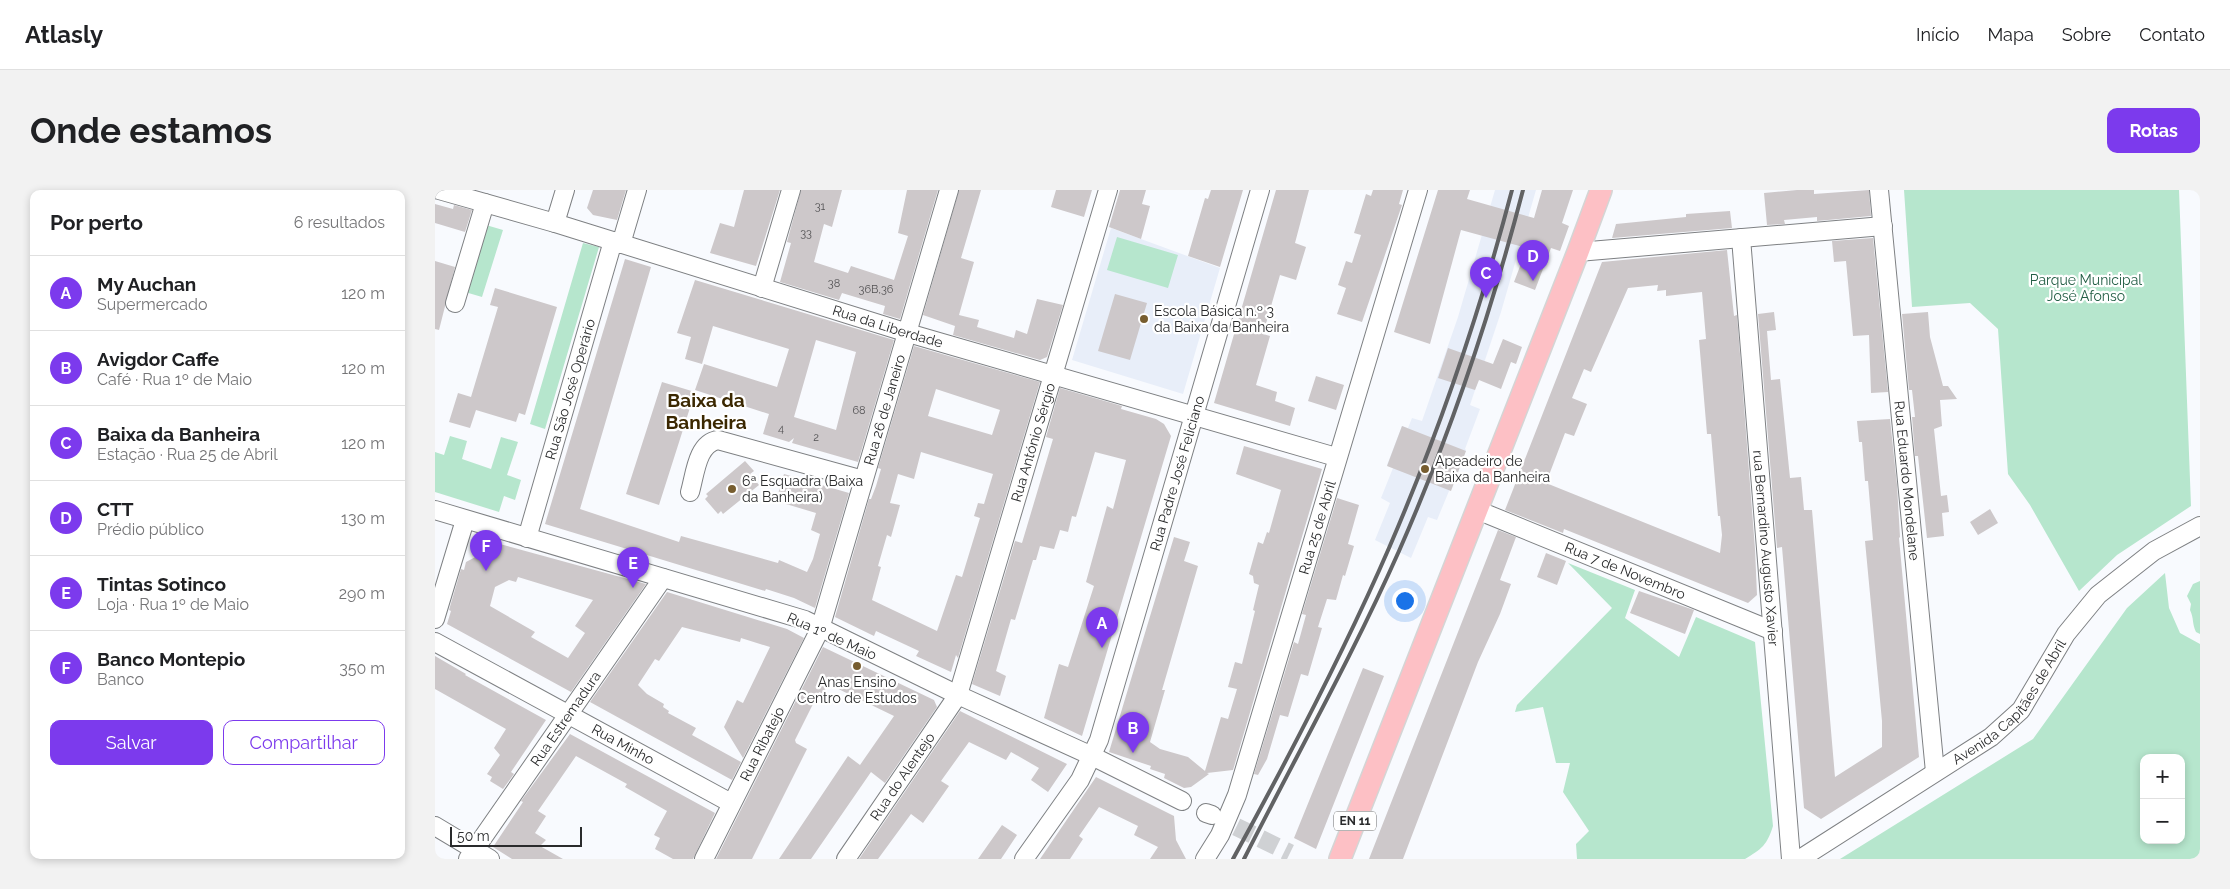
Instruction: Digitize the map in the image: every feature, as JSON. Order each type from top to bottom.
[{"type":"main road","name":"EN 11","points":[[1340,859],[1601,190]]},
{"type":"street","name":"Rua da Liberdade","points":[[439,190],[555,223],[908,332],[1337,457]]},
{"type":"street","points":[[555,223],[565,190]]},
{"type":"street","name":"Rua São José Operário","points":[[527,538],[617,243],[637,190]]},
{"type":"street","points":[[762,288],[791,190]]},
{"type":"street","name":"Rua 26 de Janeiro","points":[[820,628],[949,190]]},
{"type":"street","name":"Rua António Sérgio","points":[[958,695],[1108,190]]},
{"type":"street","name":"Rua Padre José Feliciano","points":[[1024,859],[1073,791],[1092,756],[1114,691],[1193,414],[1260,190]]},
{"type":"street","name":"Rua 25 de Abril","points":[[1205,859],[1220,835],[1237,795],[1418,190]]},
{"type":"street","name":"Rua Eduardo Mondelane","points":[[1879,190],[1935,772]]},
{"type":"street","points":[[455,303],[485,203]]},
{"type":"street","points":[[1578,252],[1883,226]]},
{"type":"street","name":"rua Bernardino Augusto Xavier","points":[[1741,238],[1791,859]]},
{"type":"street","points":[[691,492],[703,448],[712,441],[725,441],[863,480]]},
{"type":"street","name":"Rua 1º de Maio","points":[[435,510],[805,620],[958,695],[1092,756],[1182,801]]},
{"type":"street","name":"Rua 7 de Novembro","points":[[1477,510],[1773,631]]},
{"type":"street","points":[[435,619],[465,520]]},
{"type":"street","name":"Avenida Capitães de Abril","points":[[1800,859],[1991,737],[2021,710],[2066,634],[2098,595],[2154,551],[2200,526]]},
{"type":"street","name":"Rua Estremadura","points":[[471,854],[570,716],[663,578]]},
{"type":"street","name":"Rua Ribatejo","points":[[703,859],[820,628]]},
{"type":"street","name":"Rua Minho","points":[[435,642],[731,803]]},
{"type":"street","name":"Rua do Alentejo","points":[[845,859],[958,695]]},
{"type":"street","points":[[435,826],[471,854],[490,859]]},
{"type":"shaded area","points":[[1495,190],[1536,190],[1501,312],[1470,405],[1480,409],[1466,450],[1437,520],[1428,517],[1411,558],[1375,540],[1390,503],[1381,498],[1393,468],[1387,465],[1402,426],[1408,428],[1412,418],[1422,421],[1458,317]]},
{"type":"shaded area","name":"Escola Básica n.º 3 da Baixa da Banheira","points":[[1111,228],[1220,268],[1183,394],[1072,360]]},
{"type":"green space","name":"Parque Municipal José Afonso","points":[[1904,190],[2179,190],[2191,506],[2117,555],[2079,591],[2030,505],[2008,474],[1998,329],[1970,303],[1912,307]]},
{"type":"green space","points":[[486,225],[503,230],[482,297],[465,292]]},
{"type":"green space","points":[[1117,237],[1178,255],[1168,288],[1107,270]]},
{"type":"green space","points":[[583,243],[599,247],[545,429],[530,424]]},
{"type":"green space","points":[[450,436],[467,441],[462,459],[491,469],[501,437],[518,442],[507,475],[521,480],[515,500],[504,496],[499,512],[435,492],[435,452],[444,455]]},
{"type":"green space","points":[[1568,563],[1635,590],[1625,618],[1679,657],[1696,617],[1755,642],[1773,826],[1766,842],[1760,849],[1745,859],[1577,859],[1576,844],[1589,831],[1563,792],[1570,763],[1556,763],[1543,707],[1515,712],[1517,705],[1612,608]]},
{"type":"green space","points":[[2165,573],[2169,608],[2180,633],[2200,644],[2200,859],[1840,859],[2033,739],[2127,608]]},
{"type":"green space","points":[[2200,581],[2200,634],[2196,632],[2190,610],[2191,604],[2187,596],[2193,584]]},
{"type":"building","points":[[593,190],[626,190],[617,220],[593,215],[587,208]]},
{"type":"building","points":[[744,190],[780,190],[756,266],[710,253],[720,223],[734,227]]},
{"type":"building","points":[[801,190],[842,190],[832,227],[824,224],[814,262],[848,273],[851,266],[894,280],[908,236],[898,233],[907,190],[938,190],[900,319],[883,314],[885,306],[842,293],[839,300],[780,282],[791,243],[787,242]]},
{"type":"building","points":[[959,190],[981,190],[961,258],[974,262],[959,315],[979,320],[977,327],[1014,338],[1016,330],[1027,334],[1037,299],[1063,305],[1047,357],[1040,360],[953,335],[955,326],[923,315]]},
{"type":"building","points":[[1056,190],[1092,190],[1084,217],[1051,207]]},
{"type":"building","points":[[1120,190],[1146,190],[1142,204],[1150,206],[1141,239],[1109,227]]},
{"type":"building","points":[[1211,190],[1243,190],[1220,267],[1188,256],[1205,198],[1208,199]]},
{"type":"building","points":[[1276,190],[1309,190],[1295,243],[1306,247],[1296,280],[1280,275],[1263,334],[1270,336],[1256,385],[1277,392],[1275,401],[1295,408],[1290,426],[1214,403]]},
{"type":"building","points":[[1373,190],[1403,190],[1399,204],[1402,205],[1362,322],[1337,314],[1346,288],[1338,285],[1346,261],[1352,263],[1361,235],[1354,233],[1366,194],[1371,196]]},
{"type":"building","points":[[1438,190],[1470,190],[1467,199],[1534,218],[1542,190],[1573,190],[1562,223],[1569,226],[1560,251],[1551,248],[1535,290],[1514,282],[1527,248],[1461,230],[1430,344],[1394,332]]},
{"type":"building","points":[[1814,190],[1814,194],[1869,190],[1871,216],[1817,221],[1817,217],[1784,220],[1785,224],[1767,225],[1764,193]]},
{"type":"building","points":[[435,204],[453,209],[454,205],[472,210],[465,232],[435,223]]},
{"type":"building","points":[[1730,211],[1732,228],[1612,238],[1616,224],[1686,217],[1686,214]]},
{"type":"building","points":[[1873,238],[1888,392],[1871,393],[1869,335],[1853,336],[1846,261],[1834,262],[1832,241]]},
{"type":"building","points":[[1727,250],[1734,316],[1737,315],[1755,549],[1757,595],[1748,603],[1564,529],[1563,533],[1505,510],[1602,262]],"holes":[[[1658,285],[1657,291],[1666,290],[1666,296],[1702,292],[1706,339],[1699,340],[1707,434],[1711,434],[1718,516],[1720,516],[1722,535],[1720,553],[1546,483],[1565,433],[1574,436],[1587,404],[1572,398],[1584,369],[1591,372],[1628,288]]]},
{"type":"building","points":[[625,259],[651,267],[580,509],[679,542],[681,536],[778,563],[779,560],[807,572],[820,534],[811,530],[816,513],[776,501],[784,474],[849,493],[815,608],[794,598],[766,589],[765,591],[545,524]]},
{"type":"building","points":[[435,261],[455,267],[439,330],[435,329]]},
{"type":"building","points":[[695,280],[894,340],[858,462],[792,443],[794,438],[789,442],[763,434],[769,414],[695,390],[704,364],[777,387],[789,349],[713,326],[702,364],[685,359],[691,337],[677,333]],"holes":[[[816,340],[856,352],[836,430],[794,417]]]},
{"type":"building","points":[[495,288],[557,307],[525,415],[519,413],[516,422],[476,410],[470,428],[449,422],[458,393],[471,397],[498,307],[490,305]]},
{"type":"building","points":[[1115,294],[1147,303],[1130,360],[1098,351]]},
{"type":"building","points":[[1774,312],[1776,330],[1767,331],[1771,380],[1780,379],[1790,478],[1801,477],[1804,510],[1812,510],[1835,777],[1882,747],[1882,721],[1865,541],[1873,540],[1868,481],[1865,481],[1862,442],[1859,442],[1857,421],[1890,419],[1897,485],[1899,538],[1919,757],[1821,819],[1804,808],[1782,547],[1777,548],[1758,314]]},
{"type":"building","points":[[1928,312],[1930,337],[1943,386],[1948,386],[1957,399],[1940,400],[1942,426],[1934,429],[1941,496],[1947,495],[1949,512],[1942,513],[1944,536],[1927,538],[1918,456],[1915,456],[1912,417],[1915,417],[1912,390],[1909,390],[1902,314]]},
{"type":"building","points":[[1503,339],[1522,347],[1516,364],[1511,362],[1501,389],[1479,380],[1475,390],[1438,378],[1448,348],[1493,364]]},
{"type":"building","points":[[914,346],[1040,382],[958,658],[956,655],[951,672],[916,656],[919,651],[876,631],[874,636],[835,617],[869,499],[871,499],[881,469],[878,468]],"holes":[[[936,389],[1000,410],[992,435],[928,416]],[[921,452],[993,474],[984,504],[978,503],[974,516],[980,518],[962,577],[956,575],[937,631],[872,600],[881,567],[878,566],[887,535],[891,537],[900,505],[890,503],[898,474],[914,479]]]},
{"type":"building","points":[[1316,376],[1344,385],[1336,410],[1308,401]]},
{"type":"building","points":[[662,382],[695,392],[659,505],[626,494]]},
{"type":"building","points":[[1060,388],[1122,406],[1121,409],[1156,419],[1164,424],[1171,436],[1082,736],[1044,718],[1059,664],[1068,667],[1094,586],[1086,582],[1107,506],[1113,509],[1126,460],[1095,452],[1076,517],[1072,516],[1068,532],[1060,530],[1054,549],[1040,546],[1036,560],[1033,560],[1015,620],[1011,619],[996,671],[1006,676],[1000,696],[972,684],[1015,541],[1022,543],[1053,439],[1046,437]]},
{"type":"building","points":[[1402,426],[1466,451],[1451,491],[1387,466]]},
{"type":"building","points":[[1244,446],[1322,469],[1233,770],[1207,773],[1209,774],[1191,787],[1184,788],[1164,778],[1165,774],[1150,769],[1151,766],[1109,752],[1174,537],[1190,542],[1184,561],[1198,566],[1162,690],[1165,690],[1150,742],[1160,749],[1188,757],[1205,771],[1221,717],[1228,719],[1237,689],[1228,687],[1235,662],[1242,664],[1255,611],[1253,610],[1259,585],[1254,583],[1253,576],[1249,574],[1258,542],[1263,544],[1267,532],[1269,533],[1281,490],[1236,474]]},
{"type":"building","name":"6ª Esquadra (Baixa da Banheira)","points":[[745,461],[754,471],[750,474],[759,485],[723,514],[721,511],[718,514],[705,499],[708,496],[706,494]]},
{"type":"building","points":[[1337,498],[1359,505],[1348,544],[1354,546],[1345,576],[1343,575],[1336,600],[1327,599],[1318,627],[1322,628],[1308,676],[1301,674],[1288,717],[1280,715],[1267,759],[1258,775],[1254,774],[1294,642],[1298,644],[1306,615],[1302,614]]},
{"type":"building","points":[[1990,509],[1998,523],[1978,535],[1970,522]]},
{"type":"building","points":[[1498,530],[1516,537],[1500,580],[1511,584],[1500,614],[1478,662],[1403,859],[1369,859]]},
{"type":"building","points":[[500,544],[646,584],[571,692],[447,624],[451,611],[449,610],[461,569],[464,570],[466,562]],"holes":[[[518,577],[593,600],[575,626],[585,633],[568,658],[531,637],[535,632],[490,606],[495,587],[509,580],[516,582]]]},
{"type":"building","points":[[1546,553],[1566,561],[1557,585],[1537,577]]},
{"type":"building","points":[[1639,591],[1694,610],[1685,634],[1630,613]]},
{"type":"building","points":[[667,592],[787,629],[804,638],[743,758],[724,727],[737,700],[743,703],[770,647],[741,638],[740,642],[682,627],[659,661],[655,659],[638,685],[647,694],[664,704],[663,707],[669,711],[668,713],[696,728],[692,735],[741,762],[732,780],[590,702]]},
{"type":"building","points":[[823,647],[934,700],[937,707],[885,783],[871,772],[811,859],[779,859],[848,756],[860,765],[894,716],[828,684],[823,694],[819,692],[795,740],[796,743],[807,749],[752,859],[716,859]]},
{"type":"building","points":[[435,656],[546,720],[511,772],[514,774],[503,789],[490,781],[492,777],[487,774],[500,755],[494,748],[506,729],[435,689]]},
{"type":"building","points":[[1363,668],[1384,676],[1316,849],[1294,838]]},
{"type":"building","points":[[960,711],[1067,764],[1048,792],[1031,780],[1039,768],[1011,752],[1006,760],[969,742],[941,781],[949,786],[923,823],[911,814],[878,859],[859,859]]},
{"type":"building","points":[[570,734],[715,813],[693,859],[673,859],[655,849],[660,838],[654,835],[667,811],[625,787],[627,784],[576,756],[538,811],[546,816],[535,833],[546,840],[540,846],[563,859],[512,859],[493,847],[523,802],[521,801]]},
{"type":"building","points":[[1096,777],[1174,816],[1176,840],[1186,859],[1150,859],[1158,847],[1134,835],[1138,826],[1099,807],[1079,836],[1083,839],[1070,859],[1040,859]]},
{"type":"building","points":[[1002,825],[1017,835],[1001,859],[978,859]]},
{"type":"tunnel","points":[[1212,815],[1290,853]]},
{"type":"railway","points":[[1233,859],[1295,744],[1389,548],[1425,460],[1457,371],[1500,236],[1512,190]]},
{"type":"railway","points":[[1244,859],[1362,629],[1418,507],[1452,418],[1483,328],[1523,190]]},
{"type":"place","name":"CTT","points":[[1533,281]]},
{"type":"place","name":"Baixa da Banheira","points":[[1486,298]]},
{"type":"place","name":"Escola Básica n.º 3 da Baixa da Banheira","points":[[1144,319]]},
{"type":"place","name":"Apeadeiro de Baixa da Banheira","points":[[1425,469]]},
{"type":"place","name":"6ª Esquadra (Baixa da Banheira)","points":[[732,489]]},
{"type":"place","name":"Banco Montepio","points":[[486,571]]},
{"type":"place","name":"Tintas Sotinco","points":[[633,588]]},
{"type":"place","name":"My Auchan","points":[[1102,648]]},
{"type":"place","name":"Anas Ensino Centro de Estudos","points":[[857,666]]},
{"type":"place","name":"Avigdor Caffe","points":[[1133,753]]},
{"type":"district","name":"Baixa da Banheira","points":[[706,411]]}]
